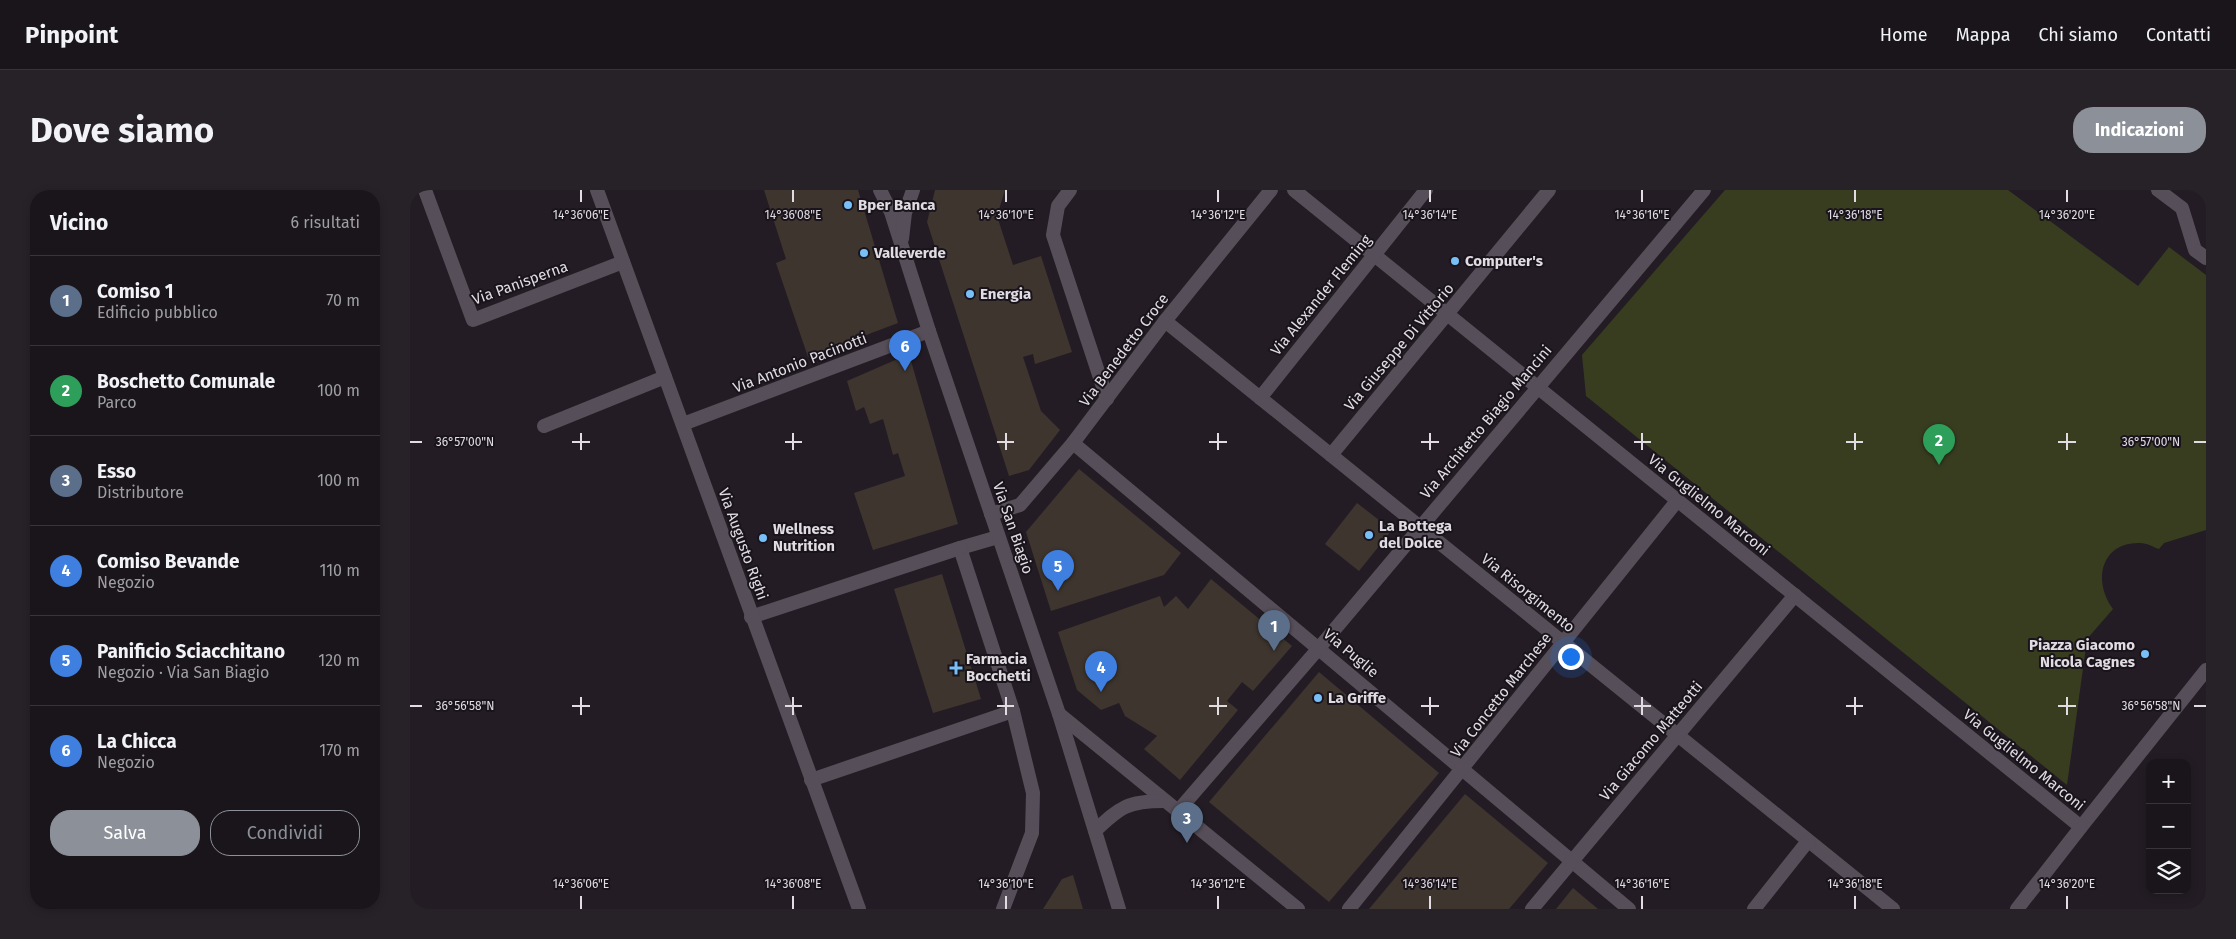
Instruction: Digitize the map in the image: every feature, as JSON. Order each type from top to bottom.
[{"type":"street","name":"Via Panisperna","points":[[425,190],[473,320],[623,262]]},
{"type":"street","name":"Via Augusto Righi","points":[[597,190],[810,780],[859,909]]},
{"type":"street","name":"Via San Biagio","points":[[880,190],[891,212],[902,244],[929,331],[1059,714],[1119,909]]},
{"type":"street","points":[[902,244],[905,213],[913,190]]},
{"type":"street","points":[[1070,190],[1058,206],[1053,234],[1107,399]]},
{"type":"street","name":"Via Benedetto Croce","points":[[991,514],[1020,505],[1073,442],[1166,321],[1271,190]]},
{"type":"street","name":"Via Guglielmo Marconi","points":[[1294,190],[2081,827]]},
{"type":"street","name":"Via Alexander Fleming","points":[[1260,398],[1426,190]]},
{"type":"street","name":"Via Giuseppe Di Vittorio","points":[[1330,455],[1549,190]]},
{"type":"street","name":"Via Architetto Biagio Mancini","points":[[1178,812],[1319,648],[1419,526],[1704,190]]},
{"type":"street","points":[[2158,190],[2182,208],[2195,250],[2206,258]]},
{"type":"street","name":"Via Risorgimento","points":[[1166,321],[1893,909]]},
{"type":"street","name":"Via Antonio Pacinotti","points":[[682,424],[929,331]]},
{"type":"street","points":[[544,426],[665,377]]},
{"type":"street","name":"Via Puglie","points":[[1073,442],[1629,909]]},
{"type":"street","name":"Via Concetto Marchese","points":[[1349,909],[1678,501]]},
{"type":"street","points":[[751,617],[998,537]]},
{"type":"street","points":[[960,548],[1013,711],[1032,793],[1034,811],[1032,833],[1003,909]]},
{"type":"street","name":"Via Giacomo Matteotti","points":[[1532,909],[1679,736],[1795,595]]},
{"type":"street","points":[[2017,909],[2206,670]]},
{"type":"street","points":[[810,780],[1013,711]]},
{"type":"street","points":[[1059,714],[1298,909]]},
{"type":"street","points":[[1095,832],[1117,810],[1140,800],[1164,800]]},
{"type":"street","points":[[1754,909],[1808,841]]},
{"type":"green space","points":[[1725,190],[2008,190],[2138,286],[2169,247],[2206,275],[2206,530],[2164,543],[2159,549],[2143,543],[2127,544],[2116,549],[2104,565],[2103,587],[2113,609],[2087,639],[2067,785],[1586,396],[1582,355]]},
{"type":"building","points":[[764,190],[858,190],[898,323],[808,357],[776,263],[786,259]]},
{"type":"building","points":[[935,190],[1005,190],[997,216],[1013,265],[1041,256],[1072,352],[1035,364],[1033,354],[1023,357],[1041,411],[1060,430],[1029,470],[1009,476],[927,222]]},
{"type":"building","points":[[909,354],[958,524],[873,550],[854,493],[905,476],[898,453],[893,455],[883,419],[870,424],[864,407],[856,411],[847,381]]},
{"type":"building","points":[[1079,469],[1181,553],[1164,575],[1051,611],[1026,532]]},
{"type":"building","points":[[1357,503],[1392,530],[1359,571],[1325,544]]},
{"type":"building","points":[[942,574],[981,699],[933,713],[894,589]]},
{"type":"building","points":[[1211,579],[1292,646],[1253,691],[1242,682],[1227,701],[1238,710],[1180,780],[1144,749],[1157,736],[1125,716],[1119,703],[1101,710],[1077,690],[1058,632],[1160,596],[1164,607],[1176,596],[1188,609]]},
{"type":"building","points":[[1319,672],[1439,773],[1329,902],[1209,802]]},
{"type":"building","points":[[1465,794],[1548,863],[1509,909],[1369,909]]},
{"type":"building","points":[[1073,875],[1083,909],[1043,909],[1062,879]]},
{"type":"building","points":[[1573,888],[1598,909],[1556,909]]},
{"type":"place","name":"Bper Banca","points":[[848,205]]},
{"type":"place","name":"Valleverde","points":[[864,253]]},
{"type":"place","name":"Computer's","points":[[1455,261]]},
{"type":"place","name":"Energia","points":[[970,294]]},
{"type":"place","name":"La Chicca","points":[[905,371]]},
{"type":"place","name":"Boschetto Comunale","points":[[1939,465]]},
{"type":"place","name":"La Bottega del Dolce","points":[[1369,535]]},
{"type":"place","name":"Wellness Nutrition","points":[[763,538]]},
{"type":"place","name":"Panificio Sciacchitano","points":[[1058,591]]},
{"type":"place","name":"Comiso 1","points":[[1274,651]]},
{"type":"place","name":"Piazza Giacomo Nicola Cagnes","points":[[2145,654]]},
{"type":"place","name":"Farmacia Bocchetti","points":[[956,668]]},
{"type":"place","name":"Comiso Bevande","points":[[1101,692]]},
{"type":"place","name":"La Griffe","points":[[1318,698]]},
{"type":"place","name":"Esso","points":[[1187,843]]}]
